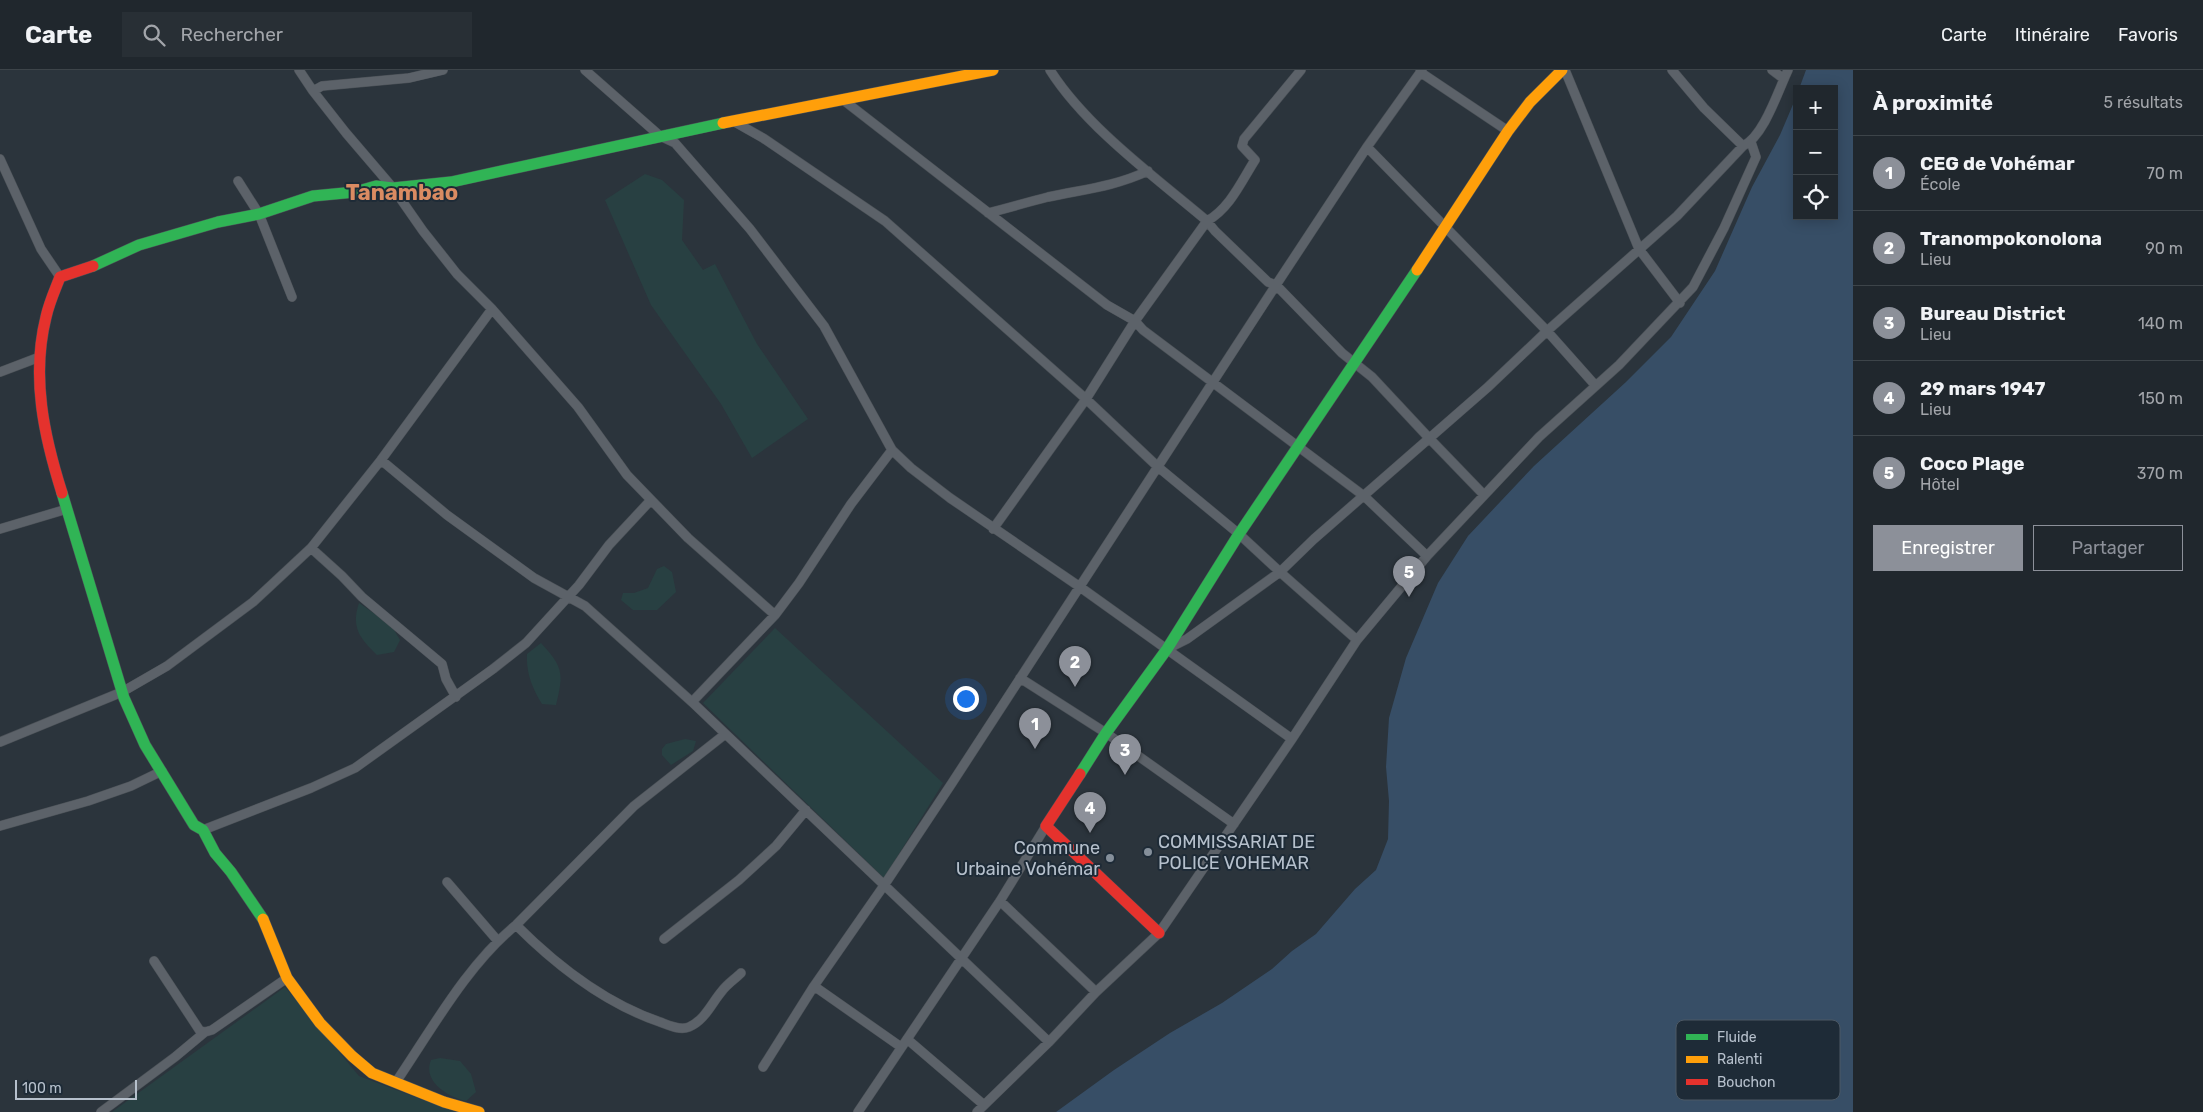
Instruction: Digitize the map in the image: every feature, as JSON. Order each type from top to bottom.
[{"type":"street","points":[[299,70],[313,91],[393,188],[423,231],[457,274],[492,309],[578,407],[627,475],[650,501],[774,615]]},
{"type":"street","points":[[313,91],[322,86],[410,78],[443,70]]},
{"type":"street","points":[[585,70],[660,136],[675,143],[750,229],[824,326],[892,450],[919,474],[993,529],[1080,587],[1292,739]]},
{"type":"street","points":[[479,1112],[444,1102],[372,1073],[352,1056],[320,1023],[287,978],[267,924],[241,885],[215,853],[203,830],[194,825],[146,748],[130,716],[105,644],[86,566],[50,453],[38,394],[38,358],[41,333],[52,294],[60,277],[81,271],[139,245],[218,222],[259,214],[314,196],[354,192],[376,186],[393,188],[451,182],[660,136],[993,70]]},
{"type":"street","points":[[1050,70],[1064,92],[1148,171],[1207,221],[1268,282],[1276,286],[1342,353],[1372,377],[1484,495]]},
{"type":"street","points":[[993,529],[1086,398],[1135,321],[1207,221],[1228,204],[1255,160],[1242,146],[1244,139],[1301,70]]},
{"type":"street","points":[[858,1112],[1000,901],[1106,733],[1167,649],[1240,534],[1508,131],[1530,102],[1563,70],[1639,249],[1680,303]]},
{"type":"street","points":[[977,1112],[1049,1042],[1096,992],[1159,933],[1292,739],[1357,640],[1427,556],[1539,437],[1595,385],[1619,366],[1693,288],[1742,190],[1756,157],[1747,144],[1704,108],[1672,70]]},
{"type":"street","points":[[1772,70],[1784,79]]},
{"type":"street","points":[[1167,649],[1187,639],[1280,572],[1314,539],[1488,387],[1547,331],[1677,216],[1747,144],[1775,102],[1788,70]]},
{"type":"street","points":[[763,1067],[814,986],[885,884],[1367,147],[1421,71],[1508,131]]},
{"type":"street","points":[[842,99],[1107,304],[1135,321],[1143,330],[1364,496],[1427,556]]},
{"type":"street","points":[[733,121],[763,138],[885,221],[1086,398],[1158,467],[1240,534],[1357,640]]},
{"type":"street","points":[[1367,147],[1547,331],[1595,385]]},
{"type":"street","points":[[0,160],[41,249],[60,277]]},
{"type":"street","points":[[988,213],[1048,197],[1104,187],[1125,181],[1148,171]]},
{"type":"street","points":[[238,181],[259,214],[292,297]]},
{"type":"street","points":[[0,742],[122,692],[167,666],[253,602],[311,548],[381,460],[492,309]]},
{"type":"street","points":[[0,372],[38,358]]},
{"type":"street","points":[[692,702],[774,615],[799,583],[850,504],[892,450]]},
{"type":"street","points":[[381,460],[455,520],[534,578],[586,606],[692,702],[724,735],[885,884],[1049,1042]]},
{"type":"street","points":[[203,830],[311,788],[355,768],[456,696],[526,643],[650,501]]},
{"type":"street","points":[[0,529],[67,509]]},
{"type":"street","points":[[311,548],[362,597],[442,664],[446,679],[456,696]]},
{"type":"street","points":[[1020,678],[1106,733],[1234,824]]},
{"type":"street","points":[[396,1082],[472,970],[497,940],[516,924],[634,806],[724,735]]},
{"type":"street","points":[[0,826],[88,801],[131,786],[162,771]]},
{"type":"street","points":[[664,939],[739,880],[776,846],[806,810]]},
{"type":"street","points":[[1046,826],[1159,933]]},
{"type":"street","points":[[448,882],[497,940]]},
{"type":"street","points":[[1000,901],[1096,992]]},
{"type":"street","points":[[516,924],[545,954],[576,977],[631,1011],[674,1027],[686,1028],[696,1023],[709,1011],[722,990],[741,973]]},
{"type":"street","points":[[154,961],[200,1031],[205,1032]]},
{"type":"street","points":[[101,1112],[175,1058],[205,1032],[212,1030],[287,978]]},
{"type":"street","points":[[814,986],[901,1047]]},
{"type":"street","points":[[907,1039],[984,1104]]},
{"type":"green space","points":[[645,174],[662,180],[684,200],[682,240],[703,270],[715,264],[757,344],[808,419],[752,458],[721,404],[651,305],[605,200]]},
{"type":"green space","points":[[664,566],[672,572],[676,592],[657,610],[633,610],[621,600],[623,593],[634,593],[648,588],[657,569]]},
{"type":"green space","points":[[359,603],[391,625],[400,640],[394,652],[377,655],[365,643],[356,626]]},
{"type":"green space","points":[[775,628],[943,783],[884,878],[703,703]]},
{"type":"green space","points":[[541,643],[554,658],[560,671],[561,678],[556,705],[542,704],[535,692],[529,674],[527,654]]},
{"type":"green space","points":[[685,739],[696,741],[693,751],[671,765],[662,755],[662,749],[666,744]]},
{"type":"green space","points":[[285,987],[359,1076],[455,1112],[112,1112]]},
{"type":"green space","points":[[440,1058],[460,1061],[471,1074],[476,1092],[466,1101],[445,1092],[434,1082],[429,1068],[431,1060]]},
{"type":"water","points":[[1806,70],[1853,70],[1853,1112],[1056,1112],[1114,1070],[1170,1033],[1222,1003],[1272,969],[1292,951],[1316,934],[1355,889],[1376,870],[1388,839],[1389,801],[1386,767],[1389,718],[1406,658],[1438,583],[1468,536],[1534,466],[1626,382],[1671,337],[1715,271],[1752,187],[1780,135],[1793,104],[1793,220],[1838,220],[1838,85],[1800,85]]},
{"type":"traffic: fast","points":[[93,266],[139,245],[218,222],[259,214],[313,196],[355,192],[376,186],[393,188],[451,182],[723,123]]},
{"type":"traffic: fast","points":[[1080,774],[1106,733],[1167,649],[1239,534],[1417,270]]},
{"type":"traffic: fast","points":[[62,493],[124,698],[145,745],[194,825],[203,830],[215,853],[231,872],[263,919]]},
{"type":"traffic: slow","points":[[723,123],[993,70]]},
{"type":"traffic: slow","points":[[1417,270],[1508,131],[1530,102],[1562,70]]},
{"type":"traffic: slow","points":[[263,919],[287,978],[320,1023],[352,1056],[372,1073],[444,1102],[479,1112]]},
{"type":"traffic: jam","points":[[62,493],[50,450],[42,406],[40,384],[42,339],[46,317],[60,277],[93,266]]},
{"type":"traffic: jam","points":[[1080,774],[1046,826],[1159,933]]},
{"type":"place","name":"Coco Plage","points":[[1409,597]]},
{"type":"place","name":"Tranompokonolona","points":[[1075,687]]},
{"type":"place","name":"CEG de Vohémar","points":[[1035,749]]},
{"type":"place","name":"Bureau District","points":[[1125,775]]},
{"type":"place","name":"29 mars 1947","points":[[1090,833]]},
{"type":"place","name":"COMMISSARIAT DE POLICE VOHEMAR","points":[[1148,852]]},
{"type":"place","name":"Commune Urbaine Vohémar","points":[[1110,858]]},
{"type":"district","name":"Tanambao","points":[[402,192]]}]
